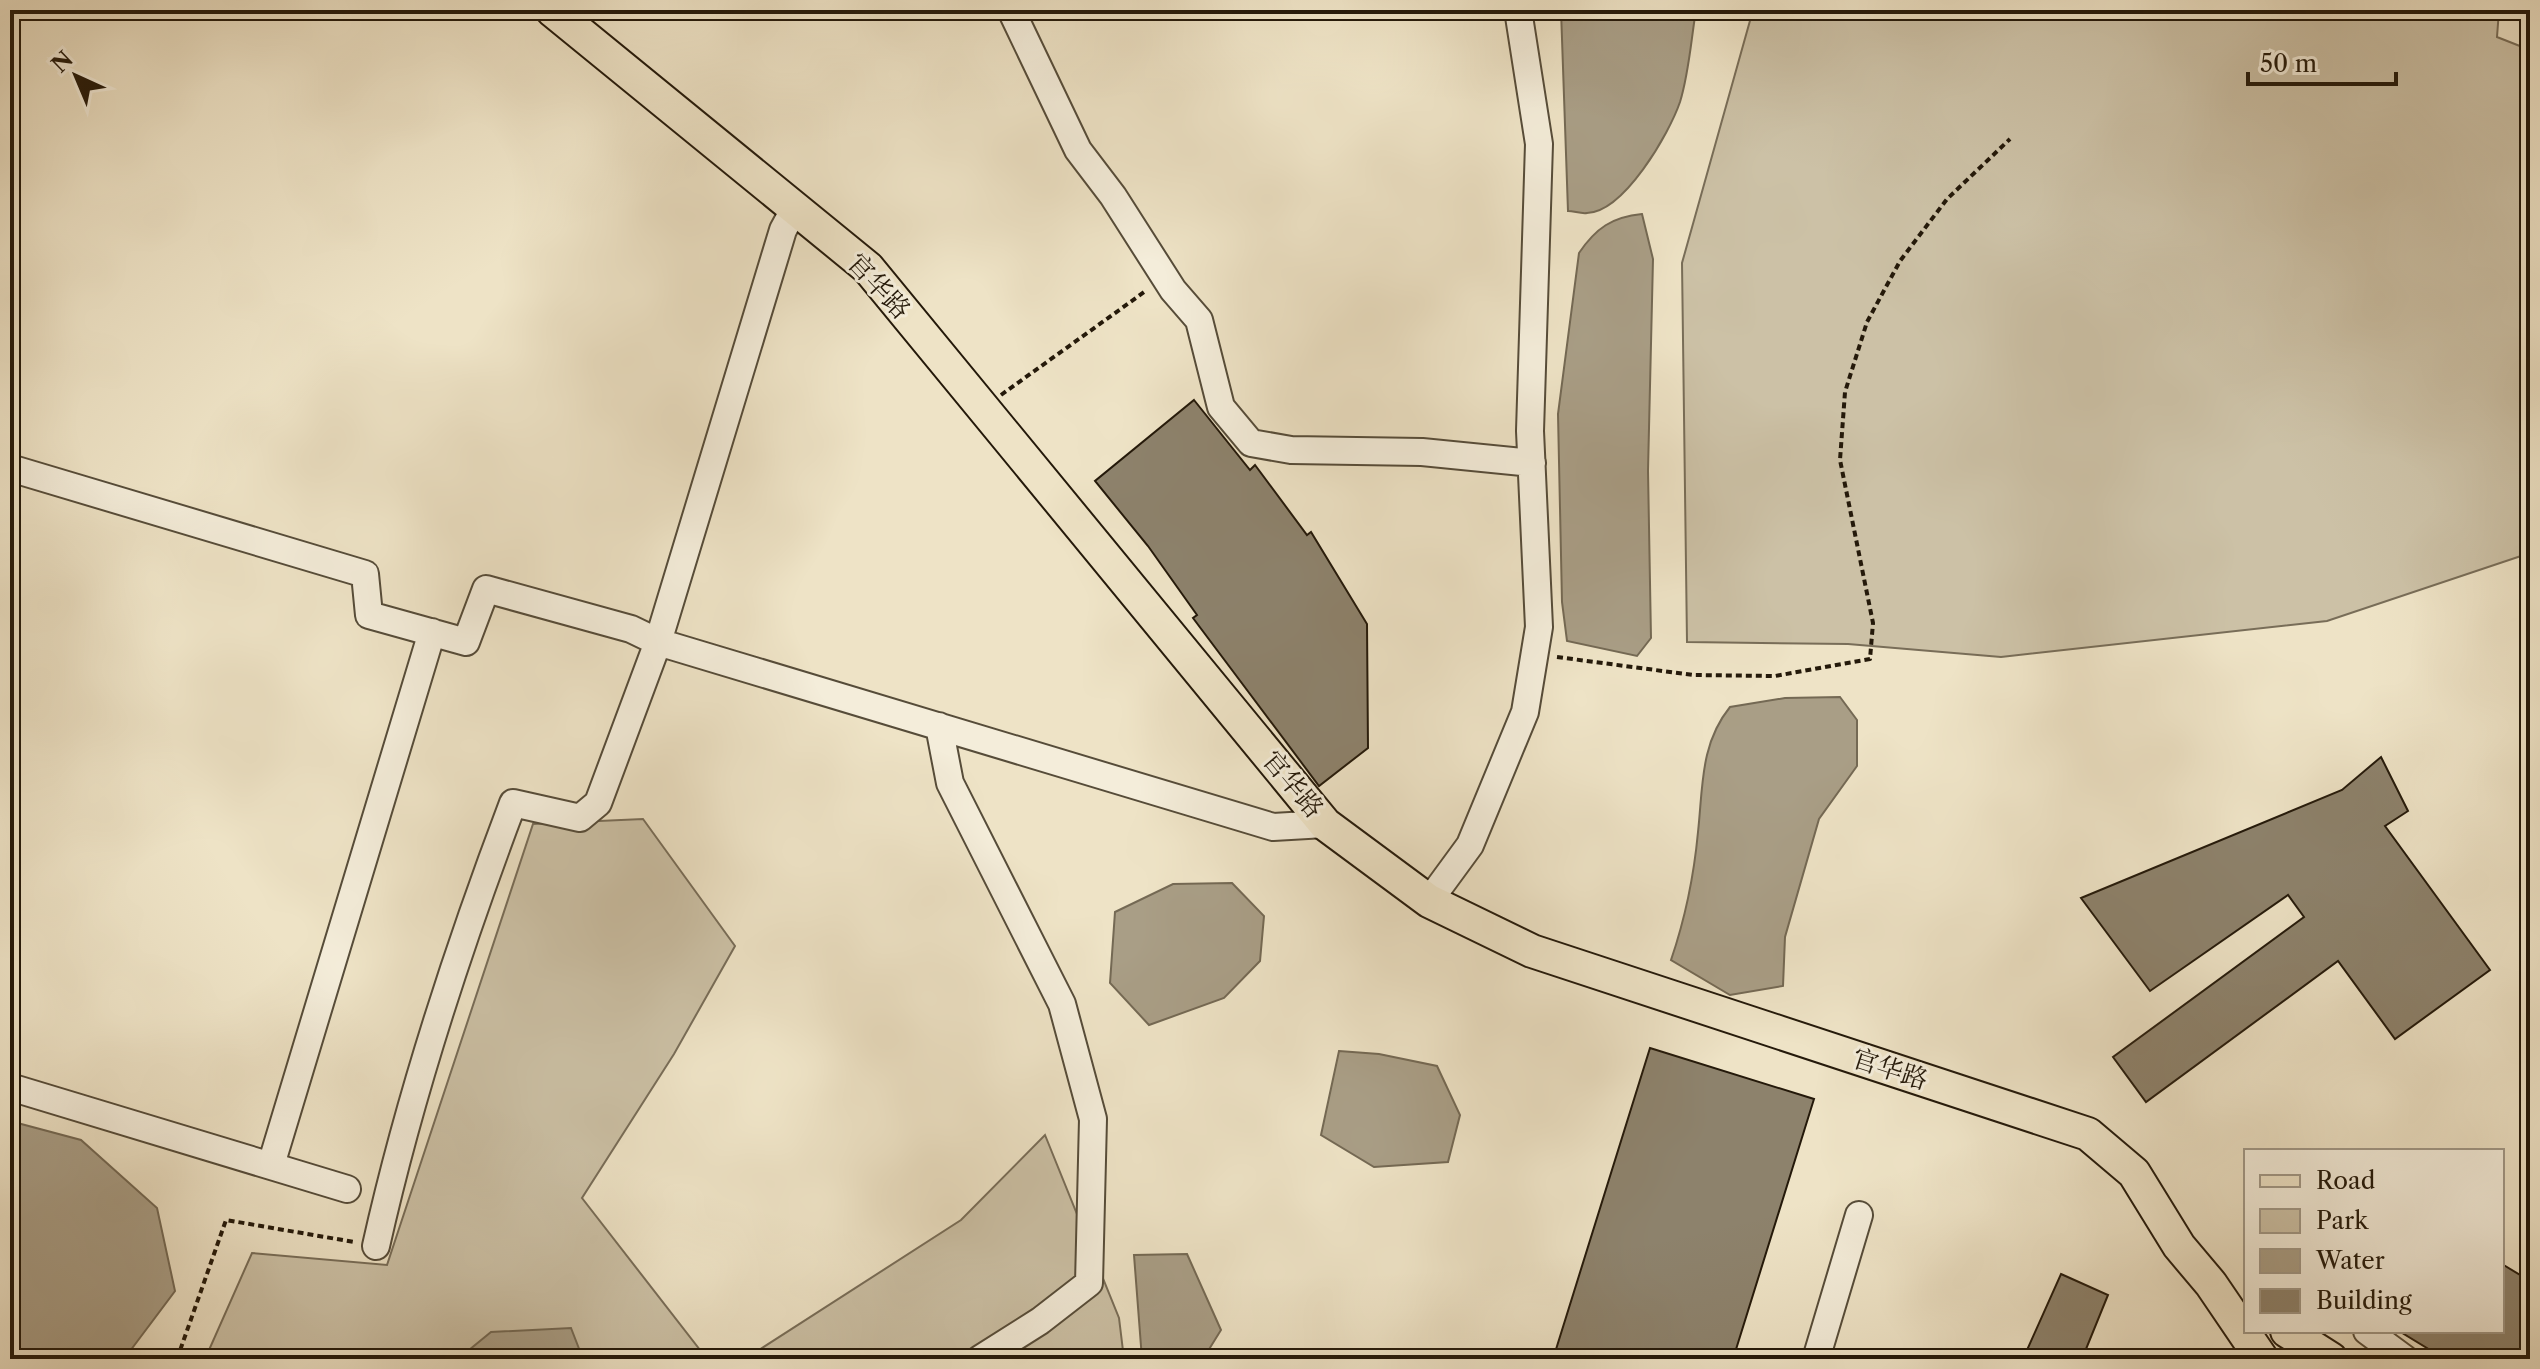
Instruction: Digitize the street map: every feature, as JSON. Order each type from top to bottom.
[{"type":"main road","name":"官华路","points":[[552,10],[868,268],[1325,824],[1429,901],[1532,951],[2088,1134],[2134,1173],[2179,1246],[2211,1284],[2244,1333]]},
{"type":"main road","name":"官华路","points":[[2211,1284],[2244,1305]]},
{"type":"main road","name":"官华路","points":[[2244,1333],[2262,1359]]},
{"type":"main road","points":[[2290,1333],[2331,1359]]},
{"type":"street","points":[[1011,10],[1078,150],[1113,196],[1164,277],[1199,320],[1221,407],[1251,443],[1291,450],[1422,452],[1532,463]]},
{"type":"street","points":[[1429,901],[1470,845],[1525,712],[1539,627],[1532,463],[1539,144],[1518,10]]},
{"type":"street","points":[[376,1246],[410,1106],[461,941],[513,803],[580,818],[598,803],[658,642],[778,244],[795,208]]},
{"type":"street","points":[[10,468],[365,574],[369,615],[466,642],[486,589],[631,629],[658,642],[1273,827],[1325,824]]},
{"type":"street","points":[[271,1165],[432,632]]},
{"type":"street","points":[[939,726],[950,783],[1062,1004],[1093,1119],[1089,1283],[1040,1321],[980,1359]]},
{"type":"street","points":[[10,1087],[347,1189]]},
{"type":"street","points":[[1816,1359],[1859,1215]]},
{"type":"street","points":[[2370,1333],[2405,1359]]},
{"type":"path","points":[[1535,654],[1693,675],[1775,676],[1870,659],[1873,623],[1840,460],[1845,392],[1867,322],[1900,261],[1947,199],[2010,139]]},
{"type":"path","points":[[983,408],[1164,277]]},
{"type":"path","points":[[177,1359],[226,1220],[376,1246]]},
{"type":"green space","points":[[1753,10],[2499,10],[2497,37],[2530,50],[2530,553],[2327,621],[2001,657],[1848,644],[1687,642],[1682,263]]},
{"type":"green space","points":[[643,819],[735,946],[674,1054],[582,1198],[707,1359],[205,1359],[252,1253],[387,1265],[533,824]]},
{"type":"green space","points":[[1045,1135],[1119,1318],[1124,1359],[745,1359],[961,1220]]},
{"type":"water","points":[[1561,10],[1696,10],[1683,91],[1666,133],[1630,186],[1616,200],[1587,213],[1568,211]]},
{"type":"water","points":[[1642,214],[1653,259],[1648,471],[1651,638],[1637,656],[1567,641],[1562,602],[1558,414],[1579,253],[1606,225]]},
{"type":"water","points":[[1840,697],[1857,720],[1857,766],[1819,819],[1785,937],[1783,986],[1730,995],[1671,960],[1691,881],[1705,766],[1713,736],[1730,707],[1785,698]]},
{"type":"water","points":[[1232,883],[1264,916],[1260,961],[1224,998],[1149,1025],[1110,983],[1115,912],[1173,884]]},
{"type":"water","points":[[1339,1051],[1379,1054],[1437,1066],[1460,1115],[1448,1162],[1374,1167],[1321,1135]]},
{"type":"water","points":[[10,1121],[81,1140],[157,1208],[175,1291],[124,1359],[10,1359]]},
{"type":"water","points":[[1187,1254],[1221,1330],[1203,1359],[1142,1359],[1134,1255]]},
{"type":"water","points":[[571,1328],[583,1359],[458,1359],[491,1332]]},
{"type":"building","points":[[1194,400],[1250,470],[1255,465],[1307,535],[1311,532],[1367,624],[1368,748],[1319,786],[1193,618],[1197,615],[1148,546],[1095,481]]},
{"type":"building","points":[[2381,757],[2408,811],[2385,826],[2490,970],[2395,1039],[2338,961],[2146,1102],[2113,1057],[2304,917],[2288,895],[2150,991],[2081,898],[2342,790]]},
{"type":"building","points":[[1650,1048],[1814,1099],[1733,1359],[1553,1359]]},
{"type":"building","points":[[2504,1265],[2530,1281],[2530,1359],[2445,1359],[2402,1333],[2504,1333]]},
{"type":"building","points":[[2061,1274],[2108,1295],[2082,1359],[2023,1359]]}]
